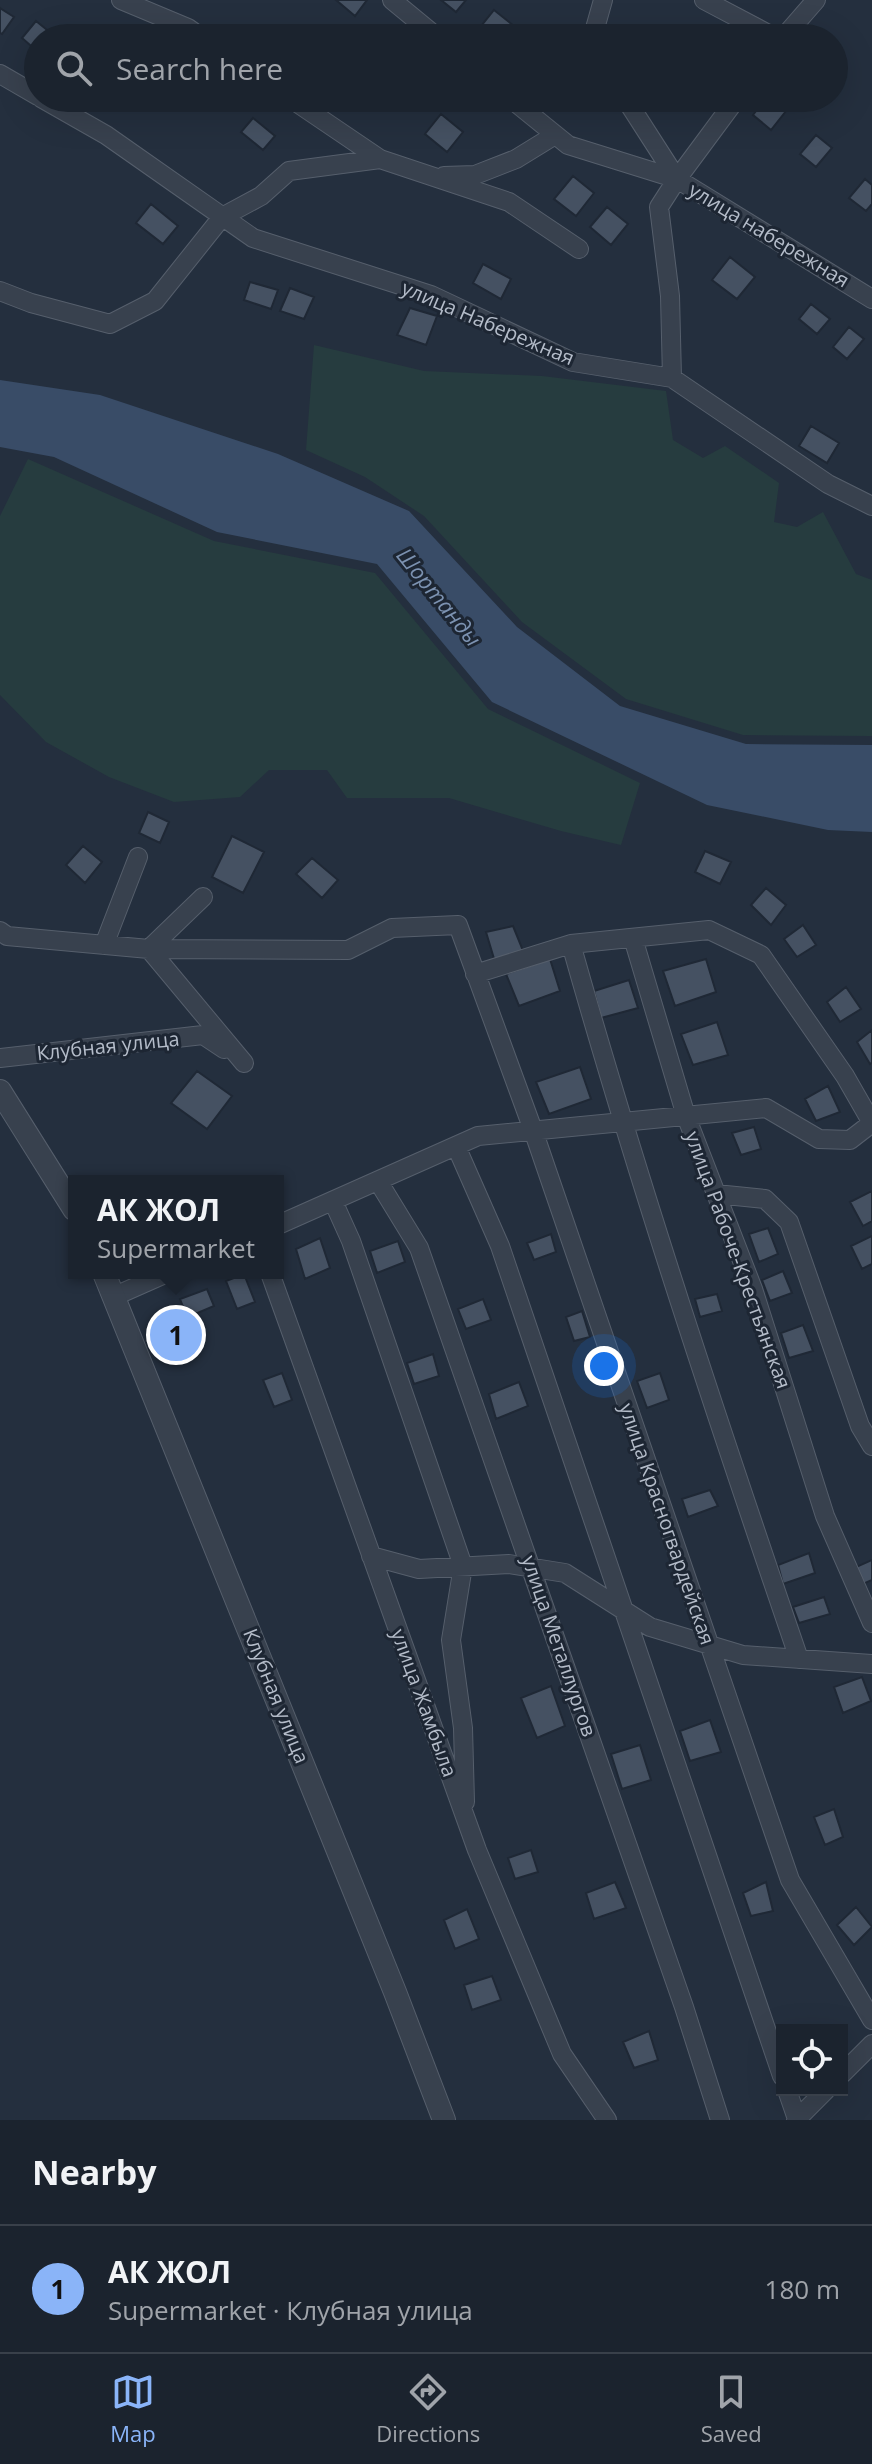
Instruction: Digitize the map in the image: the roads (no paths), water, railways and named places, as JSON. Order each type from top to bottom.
[{"type":"street","points":[[121,0],[178,24]]},
{"type":"street","points":[[392,0],[421,24]]},
{"type":"street","points":[[596,24],[603,0]]},
{"type":"street","points":[[704,0],[749,24]]},
{"type":"street","points":[[795,24],[816,0]]},
{"type":"street","name":"улица Набережная","points":[[0,74],[24,88]]},
{"type":"street","name":"улица Набережная","points":[[65,112],[106,135],[253,238],[431,295],[573,362],[672,378],[828,484],[872,506]]},
{"type":"street","points":[[311,112],[380,159],[509,202],[579,249]]},
{"type":"street","points":[[527,112],[568,145],[677,179]]},
{"type":"street","points":[[634,112],[677,179]]},
{"type":"street","points":[[677,179],[727,112]]},
{"type":"street","points":[[432,177],[475,175],[516,159],[555,135]]},
{"type":"street","points":[[0,291],[31,303],[110,324],[155,301],[222,217],[261,196],[289,171],[380,159]]},
{"type":"street","name":"улица набережная","points":[[672,378],[670,296],[659,207],[677,179],[872,299]]},
{"type":"street","points":[[104,945],[138,857]]},
{"type":"street","points":[[0,931],[7,936],[149,949],[203,897]]},
{"type":"street","name":"улица Красногвардейская","points":[[149,949],[348,950],[392,928],[458,925],[533,1130],[790,1880],[872,2020]]},
{"type":"street","points":[[284,1222],[478,1136],[766,1108],[819,1139],[850,1140],[872,1123],[845,1076],[761,955],[709,930],[571,944],[475,974]]},
{"type":"street","name":"улица Рабоче-Крестьянская","points":[[633,938],[686,1116],[753,1289],[825,1516],[872,1623]]},
{"type":"street","points":[[571,944],[622,1122],[705,1385],[799,1659]]},
{"type":"street","name":"Клубная улица","points":[[0,1058],[203,1035],[244,1063],[149,949]]},
{"type":"street","points":[[0,1091],[68,1199]]},
{"type":"street","points":[[456,1146],[500,1246],[776,2058]]},
{"type":"street","name":"улица Металлургов","points":[[378,1181],[419,1248],[684,2007],[720,2120]]},
{"type":"street","points":[[716,1194],[765,1199],[789,1222],[860,1426],[872,1446]]},
{"type":"street","points":[[333,1201],[351,1241],[463,1566],[451,1640],[463,1728],[465,1818]]},
{"type":"street","name":"Клубная улица","points":[[107,1279],[444,2120]]},
{"type":"street","points":[[115,1296],[153,1279]]},
{"type":"street","name":"улица Жамбыла","points":[[272,1279],[465,1818],[562,2054],[607,2120]]},
{"type":"street","points":[[371,1556],[419,1569],[509,1564],[565,1573],[650,1627],[709,1645],[743,1655],[872,1664]]},
{"type":"street","points":[[848,2068],[872,2044]]},
{"type":"street","points":[[789,2096],[796,2120],[820,2096]]},
{"type":"water","name":"Шортанды","points":[[0,380],[100,395],[278,454],[409,511],[517,627],[620,706],[746,744],[872,745],[872,832],[828,830],[707,805],[492,702],[377,564],[217,532],[54,457],[0,447]]},
{"type":"place","name":"АК ЖОЛ","points":[[176,1335]]}]
